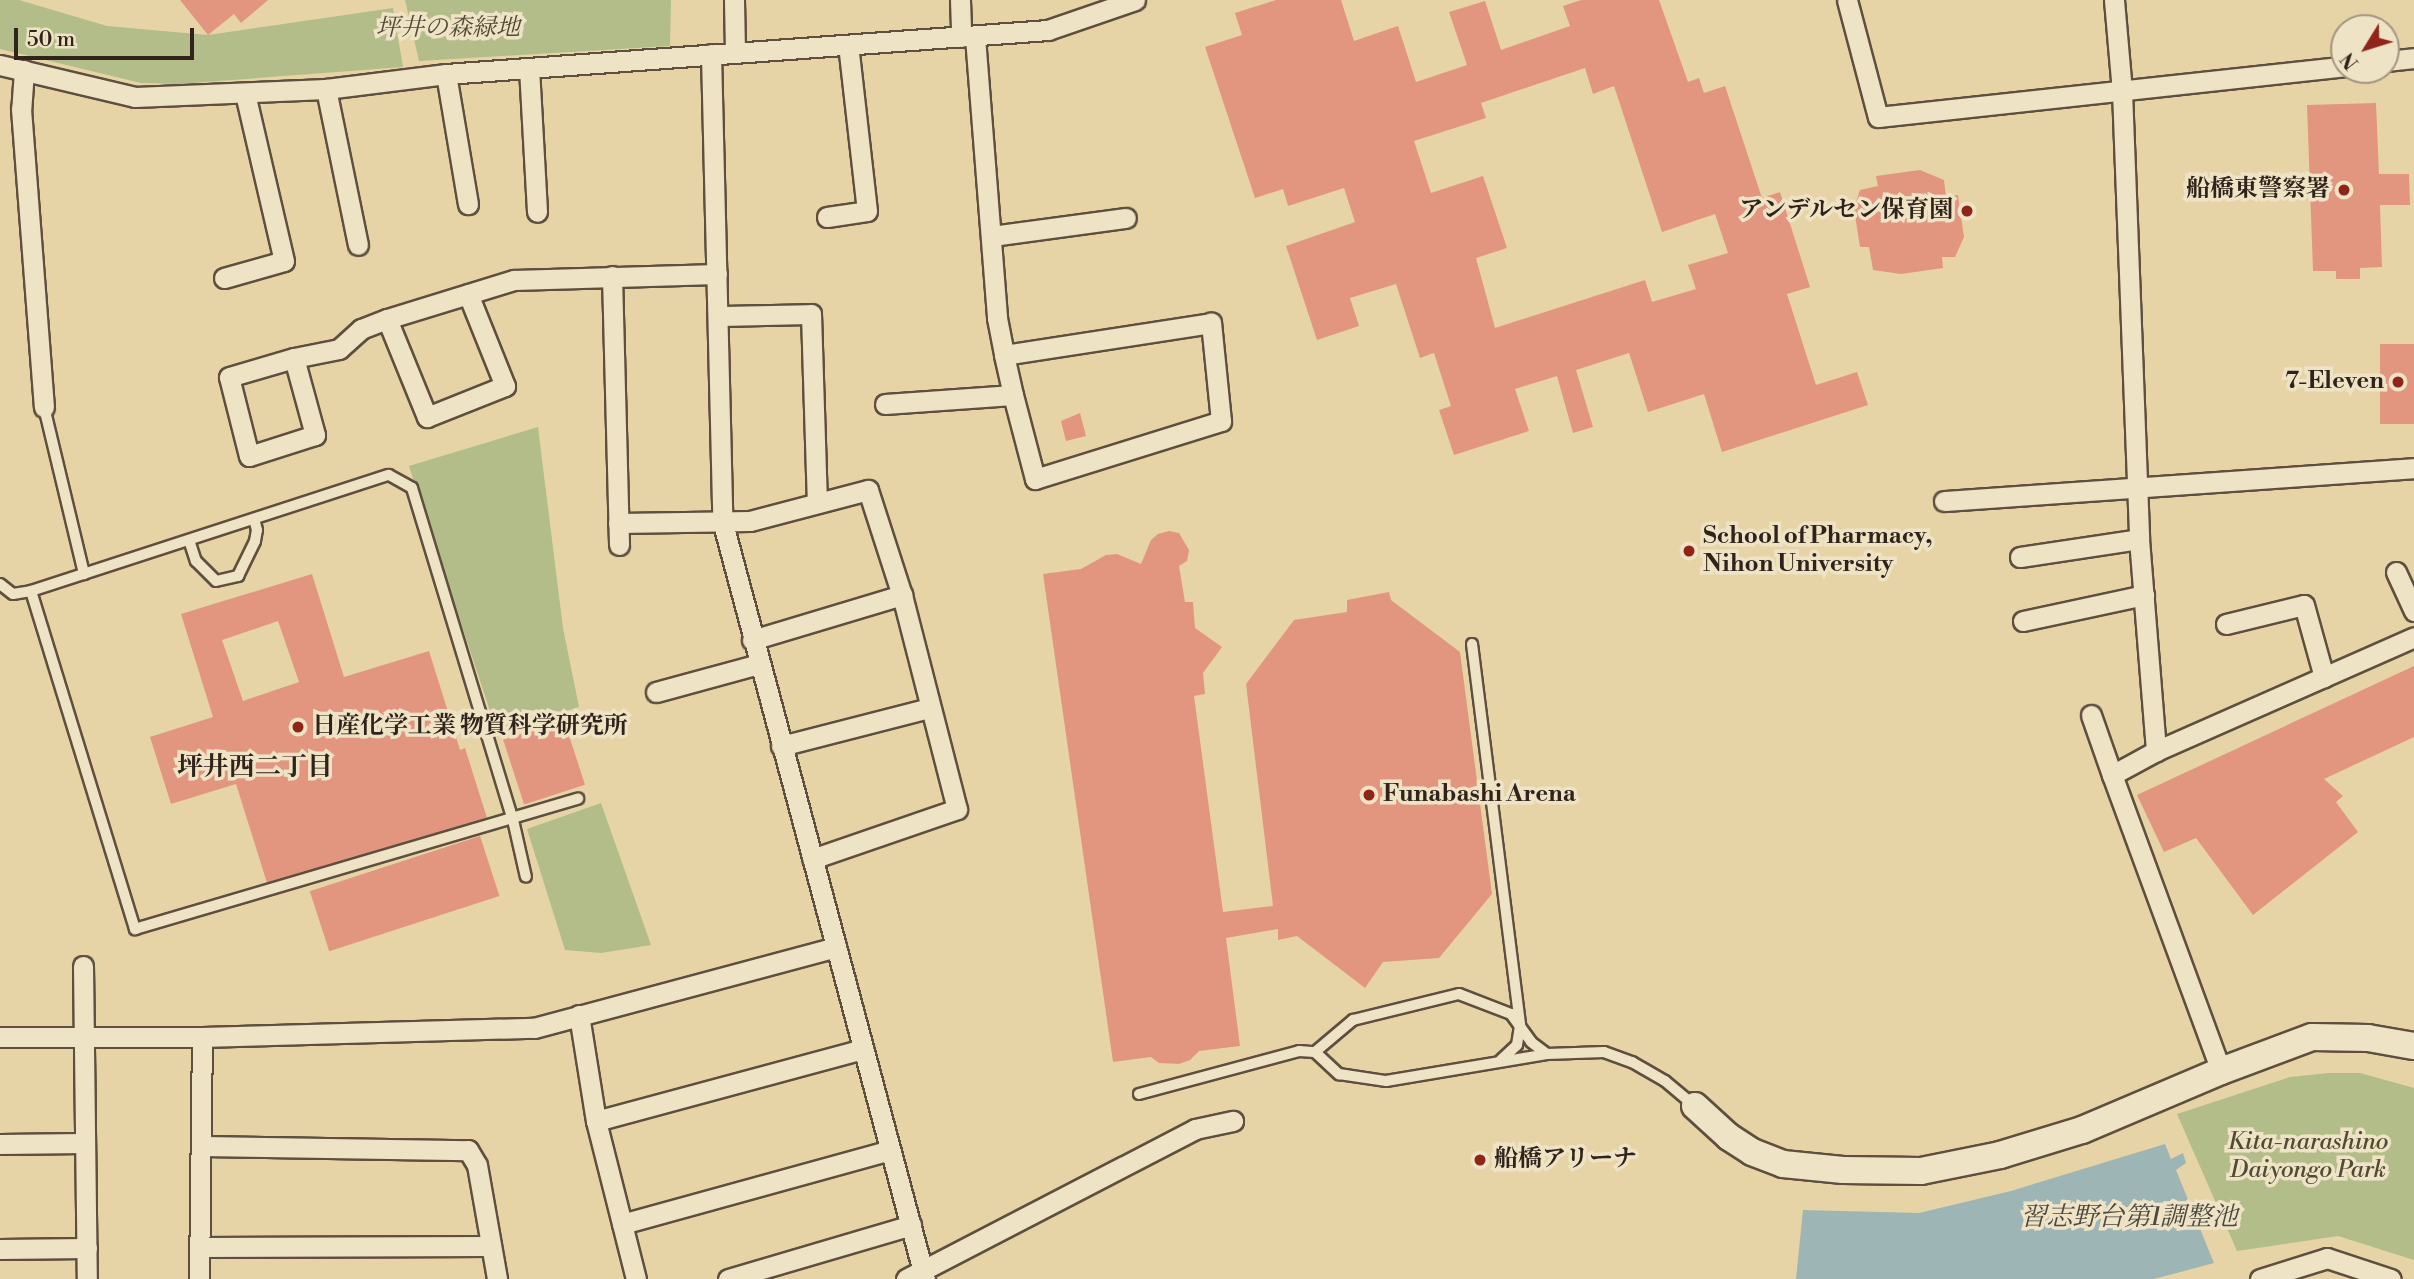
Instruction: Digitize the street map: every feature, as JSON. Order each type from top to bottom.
[{"type":"street","points":[[734,0],[735,53]]},
{"type":"street","points":[[960,0],[968,37],[992,236],[997,318],[1004,355],[1013,395],[1035,479],[1221,421],[1211,323],[1004,355]]},
{"type":"street","points":[[0,65],[135,97],[326,89],[446,74],[1048,30],[1135,0]]},
{"type":"street","points":[[1847,0],[1878,117],[2330,68]]},
{"type":"street","points":[[2114,0],[2122,92],[2139,539],[2156,751]]},
{"type":"street","points":[[827,216],[867,211],[848,45]]},
{"type":"street","points":[[710,54],[719,316],[722,520],[911,1225],[918,1276],[1195,1129],[1233,1121]]},
{"type":"street","points":[[529,68],[537,212]]},
{"type":"street","points":[[24,70],[22,123],[44,407]]},
{"type":"street","points":[[446,74],[468,204]]},
{"type":"street","points":[[326,89],[358,245]]},
{"type":"street","points":[[224,278],[284,261],[244,93]]},
{"type":"street","points":[[992,236],[1126,218]]},
{"type":"street","points":[[294,358],[315,435],[249,456],[229,377],[294,358],[339,349],[361,329],[514,279],[717,274]]},
{"type":"street","points":[[612,276],[619,545]]},
{"type":"street","points":[[387,319],[427,416],[505,386],[468,294]]},
{"type":"street","points":[[719,316],[811,314],[817,503]]},
{"type":"street","points":[[885,404],[1013,395]]},
{"type":"street","points":[[1944,501],[2414,468]]},
{"type":"street","points":[[618,523],[750,521],[868,490],[902,595],[957,809],[811,859]]},
{"type":"street","points":[[2020,557],[2139,539]]},
{"type":"street","points":[[2396,572],[2414,611]]},
{"type":"street","points":[[752,640],[902,595]]},
{"type":"street","points":[[2022,621],[2144,595]]},
{"type":"street","points":[[2226,624],[2304,605],[2324,677]]},
{"type":"street","points":[[2112,775],[2156,751],[2414,637]]},
{"type":"street","points":[[656,692],[759,664]]},
{"type":"street","points":[[781,746],[929,708]]},
{"type":"street","points":[[2091,715],[2221,1071]]},
{"type":"street","points":[[0,1037],[202,1037],[534,1028],[836,947]]},
{"type":"street","points":[[83,966],[87,1279]]},
{"type":"street","points":[[579,1015],[596,1121],[636,1279]]},
{"type":"street","points":[[199,1279],[202,1037]]},
{"type":"street","points":[[1695,1106],[1729,1137],[1752,1152],[1783,1164],[1843,1170],[1921,1171],[2000,1155],[2082,1130],[2221,1071],[2312,1037],[2368,1038],[2414,1046]]},
{"type":"street","points":[[596,1121],[863,1049]]},
{"type":"street","points":[[0,1144],[85,1143]]},
{"type":"street","points":[[202,1146],[468,1150],[477,1165],[497,1279]]},
{"type":"street","points":[[622,1224],[890,1150]]},
{"type":"street","points":[[728,1279],[911,1225]]},
{"type":"street","points":[[200,1247],[491,1245]]},
{"type":"street","points":[[0,1249],[88,1248]]},
{"type":"street","points":[[2260,1279],[2327,1258],[2391,1279]]},
{"type":"lane","points":[[44,407],[84,574]]},
{"type":"lane","points":[[0,584],[13,594],[31,591],[389,475],[412,488],[513,820],[526,877]]},
{"type":"lane","points":[[189,540],[196,562],[216,581],[238,576],[255,541],[257,530],[254,519]]},
{"type":"lane","points":[[31,591],[135,929],[578,799]]},
{"type":"lane","points":[[1472,644],[1520,1026],[1517,1045],[1497,1063]]},
{"type":"lane","points":[[1315,1052],[1353,1020],[1459,994],[1499,1007],[1511,1014],[1531,1042],[1547,1054]]},
{"type":"lane","points":[[1139,1094],[1299,1051],[1315,1052],[1339,1074],[1386,1081],[1547,1054],[1604,1052],[1632,1062],[1665,1081],[1695,1106]]},
{"type":"green space","points":[[0,0],[19,0],[107,26],[208,35],[393,8],[403,67],[179,84],[141,83],[0,49]]},
{"type":"green space","name":"坪井の森緑地","points":[[405,0],[671,0],[670,46],[419,61]]},
{"type":"green space","points":[[538,427],[563,628],[579,707],[497,732],[409,466]]},
{"type":"green space","points":[[601,803],[651,945],[601,953],[565,950],[527,829]]},
{"type":"green space","name":"Kita-narashino Daiyongo Park","points":[[2360,1073],[2414,1088],[2414,1260],[2338,1236],[2237,1251],[2177,1114],[2290,1077]]},
{"type":"water","name":"習志野台第1調整池","points":[[2165,1144],[2171,1159],[2183,1153],[2186,1163],[2176,1170],[2214,1263],[2154,1279],[1796,1279],[1803,1210],[1919,1213],[2011,1191]]},
{"type":"building","points":[[180,0],[268,0],[241,23],[234,14],[208,35]]},
{"type":"building","points":[[1276,0],[1341,0],[1354,41],[1398,26],[1416,82],[1467,65],[1449,12],[1485,1],[1501,50],[1570,26],[1563,6],[1581,0],[1659,0],[1688,82],[1699,78],[1704,93],[1725,86],[1762,198],[1780,192],[1810,287],[1787,294],[1816,385],[1857,372],[1868,405],[1722,452],[1704,394],[1648,412],[1629,353],[1576,370],[1593,427],[1573,433],[1557,376],[1515,389],[1529,431],[1454,455],[1439,410],[1451,406],[1434,353],[1420,358],[1396,284],[1350,298],[1359,326],[1317,340],[1286,246],[1355,222],[1344,188],[1288,206],[1283,189],[1255,198],[1205,47],[1242,35],[1235,13]],"holes":[[[1585,68],[1593,94],[1614,86],[1662,232],[1715,214],[1728,253],[1688,265],[1696,289],[1652,302],[1645,280],[1495,328],[1476,258],[1507,248],[1483,176],[1431,193],[1414,141],[1486,118],[1481,103]]]},
{"type":"building","points":[[2376,103],[2379,174],[2409,174],[2410,205],[2380,205],[2382,267],[2360,268],[2360,279],[2336,279],[2336,271],[2313,271],[2307,105]]},
{"type":"building","points":[[1920,170],[1944,180],[1946,197],[1958,195],[1964,237],[1955,257],[1942,257],[1943,268],[1901,274],[1873,270],[1869,247],[1860,247],[1854,209],[1860,190],[1878,186],[1876,176]]},
{"type":"building","name":"7-Eleven","points":[[2380,344],[2414,344],[2414,424],[2380,424]]},
{"type":"building","points":[[1080,413],[1086,436],[1066,441],[1061,421]]},
{"type":"building","name":"Funabashi Arena","points":[[1169,531],[1179,533],[1189,550],[1187,561],[1179,566],[1185,602],[1193,602],[1195,628],[1222,647],[1203,673],[1205,694],[1194,696],[1223,912],[1273,906],[1246,684],[1294,620],[1347,612],[1347,600],[1389,592],[1391,600],[1460,652],[1492,894],[1439,958],[1383,962],[1365,988],[1297,936],[1278,940],[1278,929],[1226,938],[1240,1046],[1199,1051],[1190,1060],[1179,1064],[1159,1063],[1151,1057],[1113,1062],[1043,574],[1081,569],[1106,555],[1117,554],[1141,564],[1151,540],[1158,534]]},
{"type":"building","name":"日産化学工業 物質科学研究所","points":[[312,574],[344,677],[429,651],[460,750],[465,748],[487,818],[267,883],[236,784],[171,804],[150,737],[213,717],[181,614]],"holes":[[[278,621],[299,682],[243,701],[222,640]]]},
{"type":"building","points":[[2414,666],[2414,737],[2324,779],[2343,796],[2336,802],[2358,832],[2253,915],[2196,838],[2164,852],[2137,795]]},
{"type":"building","points":[[564,720],[585,785],[524,804],[503,740]]},
{"type":"building","points":[[480,836],[499,896],[329,951],[310,891]]},
{"type":"place","name":"船橋東警察署","points":[[2344,190]]},
{"type":"place","name":"アンデルセン保育園","points":[[1967,211]]},
{"type":"place","name":"7-Eleven","points":[[2398,382]]},
{"type":"place","name":"School of Pharmacy, Nihon University","points":[[1689,551]]},
{"type":"place","name":"日産化学工業 物質科学研究所","points":[[298,727]]},
{"type":"place","name":"Funabashi Arena","points":[[1369,795]]},
{"type":"place","name":"船橋アリーナ","points":[[1480,1160]]},
{"type":"district","name":"坪井西二丁目","points":[[255,768]]}]
